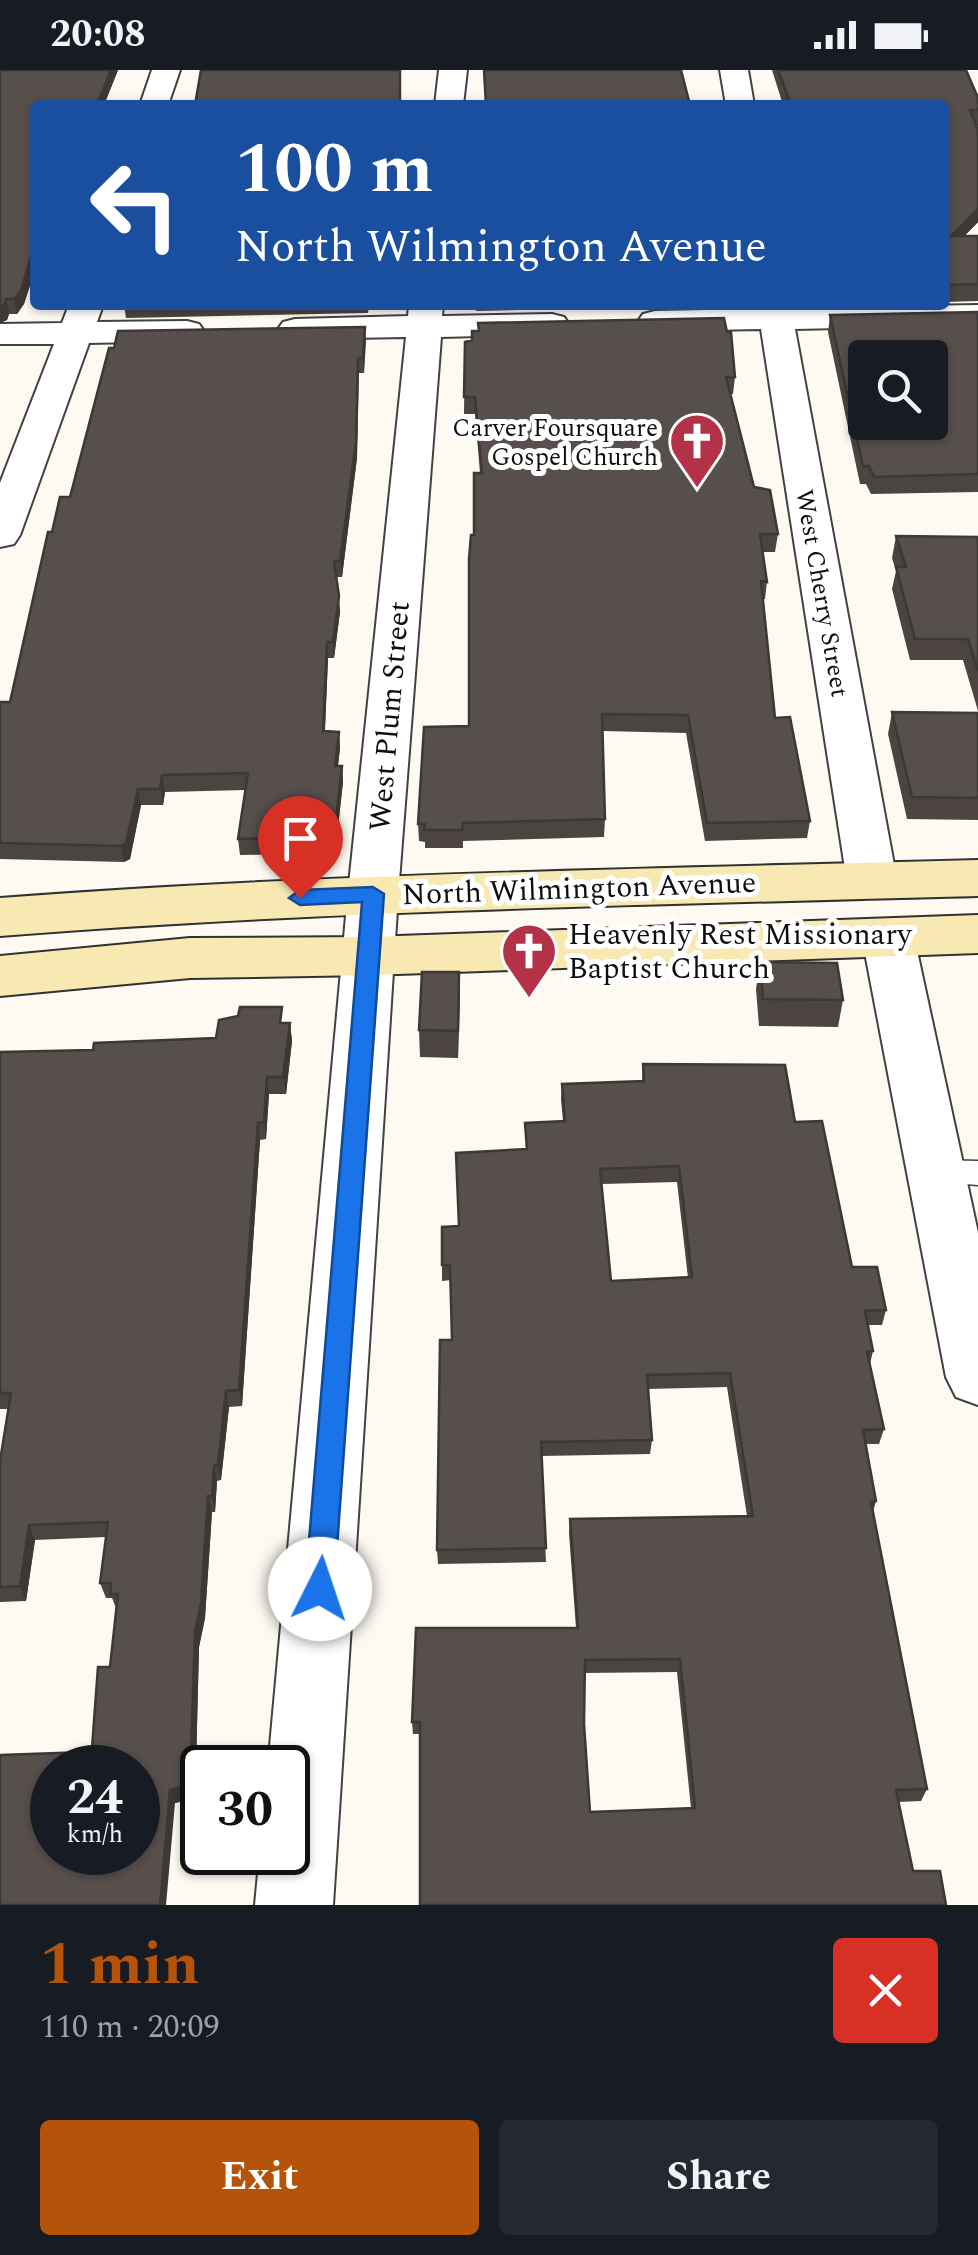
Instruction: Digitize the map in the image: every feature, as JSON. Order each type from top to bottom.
[{"type":"main road","name":"North Wilmington Avenue","points":[[0,917],[191,902],[373,894],[978,878]]},
{"type":"main road","name":"North Wilmington Avenue","points":[[0,976],[190,958],[370,956],[978,934]]},
{"type":"street","points":[[156,100],[166,70]]},
{"type":"street","points":[[449,100],[452,70]]},
{"type":"street","points":[[734,70],[739,100]]},
{"type":"street","points":[[620,322],[775,312],[978,314]]},
{"type":"street","name":"West Cherry Street","points":[[775,312],[872,881]]},
{"type":"street","points":[[270,330],[425,316],[580,323]]},
{"type":"street","name":"West Plum Street","points":[[294,1905],[373,894],[425,316]]},
{"type":"street","points":[[0,334],[81,319],[212,330]]},
{"type":"street","points":[[0,535],[81,319]]},
{"type":"street","points":[[888,936],[957,1172],[978,1377]]},
{"type":"building","points":[[0,70],[111,70],[99,100],[30,100],[30,260],[21,290],[0,307]]},
{"type":"building","points":[[201,70],[400,70],[400,100],[196,100]]},
{"type":"building","points":[[484,70],[681,70],[689,100],[486,100]]},
{"type":"building","points":[[778,70],[966,70],[978,98],[978,110],[970,110],[978,130],[978,209],[951,236],[978,236],[978,284],[950,285],[950,100],[789,100]]},
{"type":"building","points":[[978,312],[978,474],[874,477],[869,466],[863,466],[857,440],[948,440],[948,340],[848,340],[848,397],[830,315]]},
{"type":"building","points":[[724,318],[727,332],[731,332],[735,377],[726,377],[754,487],[770,490],[778,534],[760,534],[767,582],[761,581],[775,718],[790,717],[810,821],[707,823],[688,715],[602,714],[605,819],[463,823],[462,830],[424,830],[425,824],[418,824],[424,727],[469,726],[469,559],[474,535],[474,473],[482,473],[475,397],[464,397],[465,342],[472,340],[472,331],[479,331],[478,323]]},
{"type":"building","points":[[365,327],[363,358],[358,358],[356,442],[340,561],[334,561],[339,596],[333,642],[327,642],[323,731],[339,732],[335,766],[342,766],[334,837],[238,839],[248,773],[162,775],[160,789],[138,789],[126,843],[121,846],[0,843],[0,702],[10,702],[48,532],[52,532],[60,497],[70,497],[109,348],[114,348],[118,331]]},
{"type":"building","points":[[896,536],[978,537],[978,671],[968,639],[915,639],[896,567],[906,567]]},
{"type":"building","points":[[892,712],[978,713],[978,798],[912,797]]},
{"type":"building","points":[[760,962],[837,963],[843,1000],[763,999]]},
{"type":"building","points":[[422,972],[459,972],[458,1031],[419,1030]]},
{"type":"building","points":[[240,1007],[282,1007],[280,1023],[290,1023],[283,1077],[267,1077],[264,1122],[258,1123],[239,1390],[226,1391],[218,1465],[214,1466],[212,1496],[208,1496],[201,1603],[195,1632],[191,1745],[180,1745],[180,1788],[170,1790],[160,1905],[0,1905],[0,1755],[30,1754],[30,1875],[160,1875],[160,1745],[92,1745],[98,1667],[110,1667],[118,1594],[110,1594],[111,1583],[100,1583],[108,1522],[29,1525],[20,1586],[0,1587],[0,1461],[11,1393],[0,1393],[0,1052],[93,1050],[94,1043],[216,1038],[219,1020],[238,1016]]},
{"type":"building","points":[[643,1064],[785,1065],[795,1122],[822,1121],[852,1267],[877,1267],[886,1310],[865,1311],[873,1351],[867,1352],[884,1429],[863,1430],[876,1501],[871,1502],[927,1789],[896,1790],[913,1871],[940,1871],[946,1905],[420,1905],[420,1722],[412,1722],[416,1628],[578,1628],[570,1519],[753,1516],[730,1373],[647,1375],[652,1440],[541,1442],[546,1548],[437,1550],[440,1340],[452,1340],[450,1265],[442,1265],[442,1227],[459,1226],[456,1153],[527,1149],[525,1123],[565,1121],[562,1084],[644,1081]],"holes":[[[679,1166],[692,1277],[611,1281],[600,1169]],[[680,1659],[695,1808],[590,1812],[584,1724],[585,1660]]]},
{"type":"place","name":"Carver Foursquare Gospel Church","points":[[697,490]]},
{"type":"place","name":"Heavenly Rest Missionary Baptist Church","points":[[529,1000]]},
{"type":"route","points":[[300,898],[373,894],[320,1589]]}]
